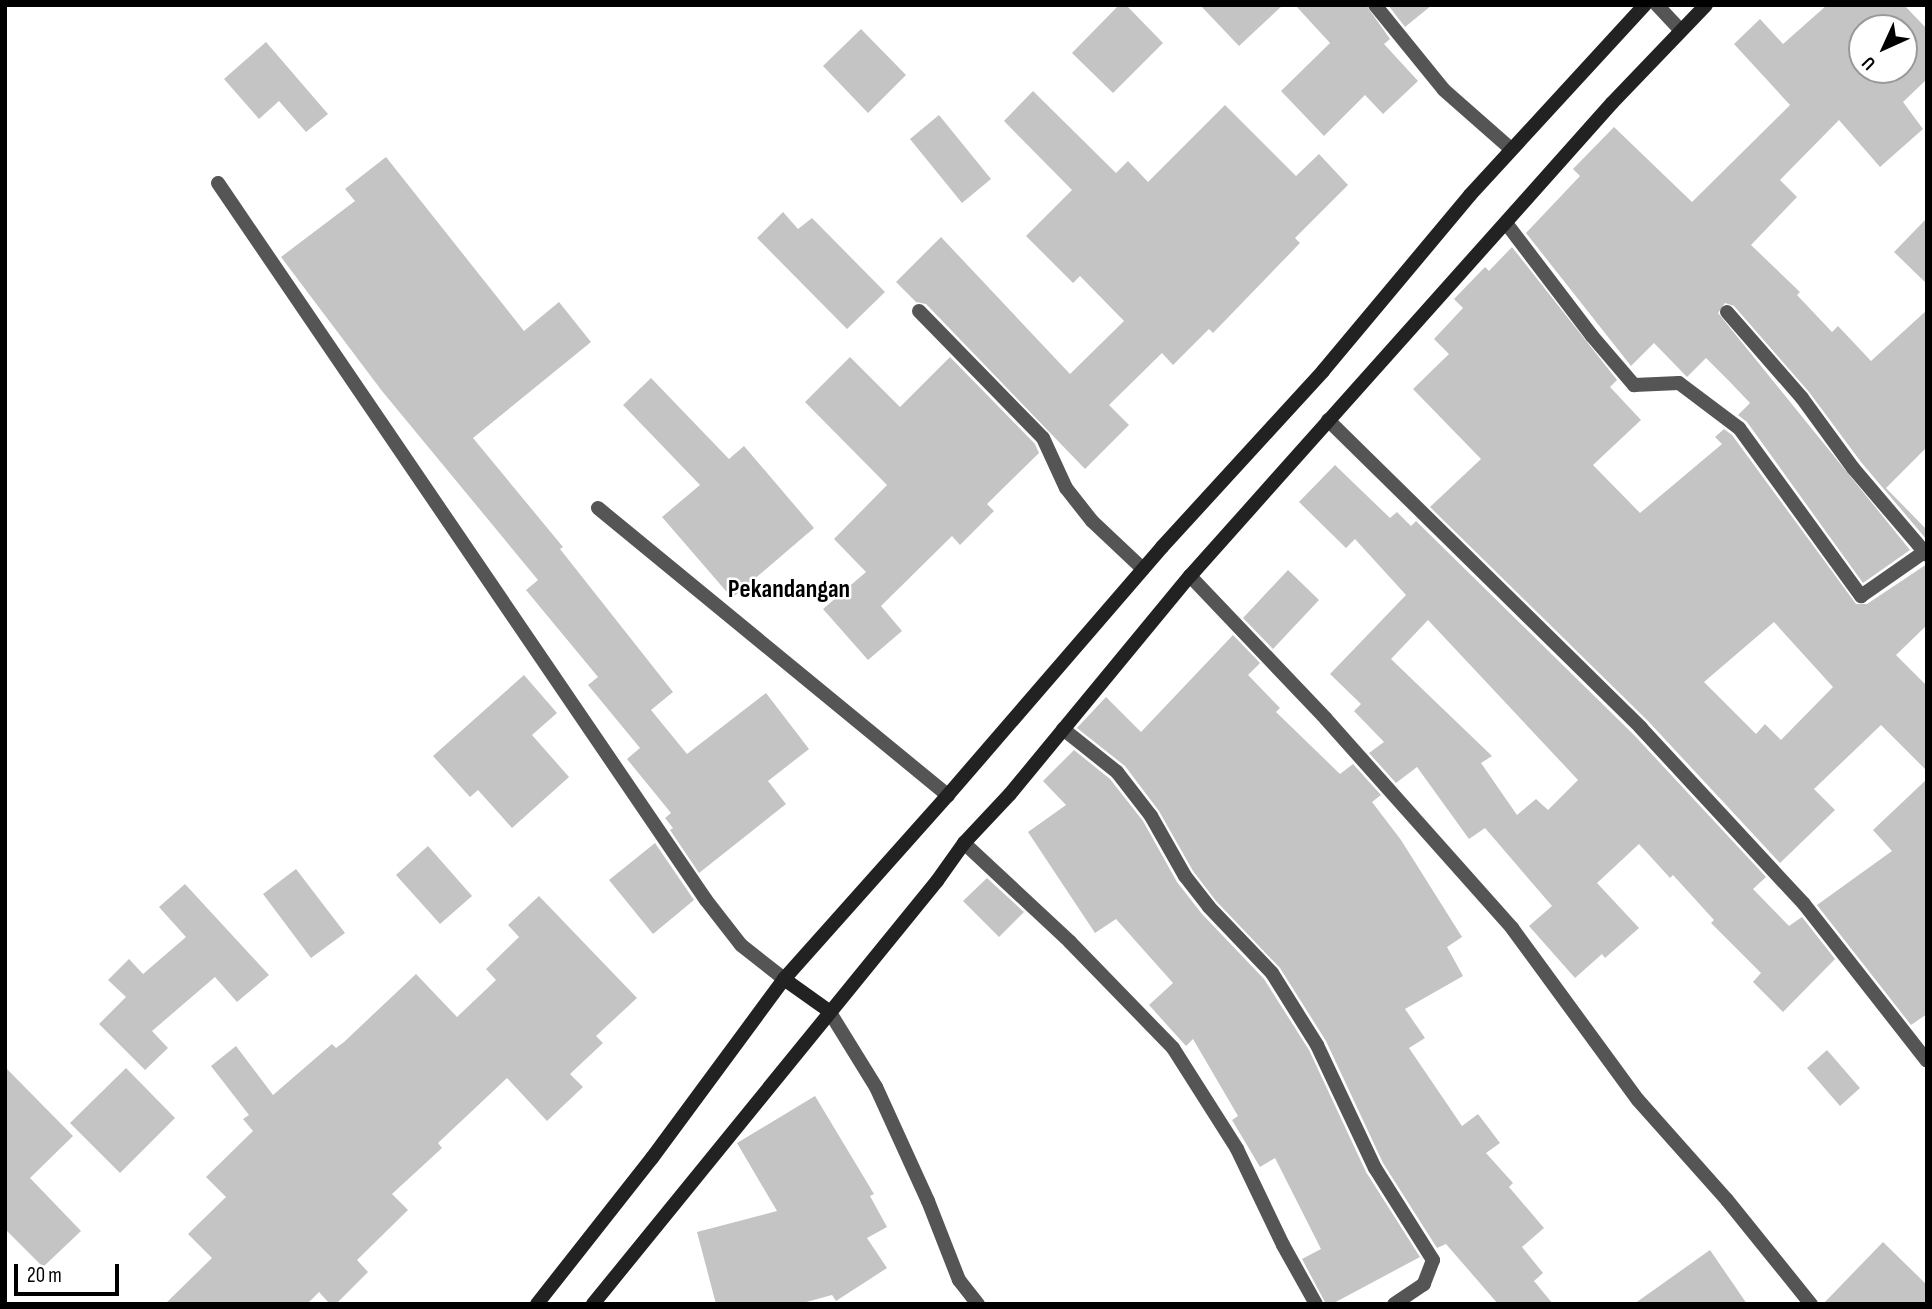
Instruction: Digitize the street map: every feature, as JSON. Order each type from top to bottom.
[{"type":"main road","points":[[537,1304],[652,1158],[784,979],[948,795],[1138,565],[1322,371],[1511,149],[1645,5]]},
{"type":"main road","points":[[593,1304],[964,843],[1010,794],[1190,576],[1612,103],[1706,5]]},
{"type":"main road","points":[[784,979],[829,1011]]},
{"type":"street","points":[[1375,5],[1444,90],[1511,149]]},
{"type":"street","points":[[1657,5],[1681,31]]},
{"type":"street","points":[[218,183],[706,900],[741,945],[784,979]]},
{"type":"street","points":[[1506,223],[1634,385],[1679,383],[1739,428],[1861,596],[1925,553],[1853,467],[1802,398],[1727,312]]},
{"type":"street","points":[[919,311],[1043,438],[1066,488],[1092,521],[1138,565]]},
{"type":"street","points":[[1328,420],[1641,728],[1804,904],[1927,1061]]},
{"type":"street","points":[[598,508],[782,656],[948,795]]},
{"type":"street","points":[[1190,576],[1326,719],[1512,928],[1638,1100],[1727,1199],[1811,1304]]},
{"type":"street","points":[[1063,729],[1117,772],[1151,816],[1185,876],[1209,907],[1272,973],[1317,1045],[1375,1168],[1433,1259],[1424,1284],[1394,1304]]},
{"type":"street","points":[[964,843],[1070,942],[1174,1048],[1237,1149],[1283,1245],[1316,1304]]},
{"type":"street","points":[[829,1011],[876,1087],[928,1200],[959,1280],[978,1304]]},
{"type":"building","points":[[1119,5],[1126,5],[1163,43],[1113,93],[1072,53]]},
{"type":"building","points":[[1200,5],[1283,5],[1239,46]]},
{"type":"building","points":[[1295,5],[1366,5],[1390,39],[1384,44],[1418,81],[1383,114],[1365,95],[1324,136],[1281,91],[1330,43]]},
{"type":"building","points":[[1388,5],[1432,5],[1405,27]]},
{"type":"building","points":[[1827,5],[1904,5],[1913,14],[1848,14],[1848,84],[1918,84],[1918,20],[1927,29],[1927,79],[1903,102],[1923,129],[1880,167],[1839,120],[1780,180],[1797,197],[1751,245],[1800,292],[1797,295],[1832,332],[1838,326],[1871,361],[1927,310],[1927,447],[1886,488],[1927,530],[1927,540],[1861,462],[1809,392],[1734,306],[1725,303],[1718,313],[1910,550],[1863,583],[1747,422],[1738,415],[1750,403],[1730,382],[1706,358],[1687,377],[1654,343],[1631,366],[1526,233],[1580,176],[1573,169],[1614,127],[1692,202],[1790,105],[1734,44],[1760,19],[1783,44]]},
{"type":"building","points":[[861,29],[906,75],[868,113],[823,66]]},
{"type":"building","points":[[266,42],[328,114],[306,132],[279,101],[259,119],[224,79]]},
{"type":"building","points":[[1033,91],[1116,173],[1128,161],[1148,182],[1225,105],[1296,176],[1319,154],[1348,185],[1295,238],[1300,243],[1213,333],[1209,329],[1173,365],[1162,353],[1109,405],[1129,425],[1085,469],[926,304],[916,302],[896,282],[941,237],[1070,374],[1124,321],[1080,276],[1073,283],[1026,236],[1072,190],[1004,121]]},
{"type":"building","points":[[939,115],[991,179],[962,203],[910,139]]},
{"type":"building","points":[[386,157],[524,331],[559,302],[591,342],[473,438],[563,547],[560,549],[673,692],[651,710],[687,754],[766,693],[809,749],[768,781],[786,804],[699,873],[670,830],[673,828],[665,818],[671,813],[627,759],[640,748],[588,685],[598,677],[526,590],[538,580],[382,391],[281,257],[355,201],[345,189]]},
{"type":"building","points":[[783,212],[798,229],[812,218],[885,292],[847,329],[757,238]]},
{"type":"building","points":[[1927,218],[1927,284],[1894,252]]},
{"type":"building","points":[[1512,247],[1617,380],[1610,387],[1641,420],[1593,465],[1640,513],[1722,444],[1715,437],[1724,429],[1732,435],[1856,604],[1867,604],[1927,564],[1927,625],[1896,655],[1927,686],[1927,771],[1881,725],[1814,789],[1835,810],[1780,863],[1648,721],[1430,507],[1481,459],[1413,389],[1449,354],[1434,339],[1463,308],[1454,299],[1485,267],[1489,271]],"holes":[[[1774,622],[1833,687],[1781,740],[1765,724],[1756,734],[1704,682]]]},
{"type":"building","points":[[850,357],[900,407],[950,357],[1035,444],[1039,453],[987,504],[994,511],[960,545],[952,536],[881,606],[902,631],[868,660],[823,609],[866,572],[834,539],[887,485],[805,402]]},
{"type":"building","points":[[651,378],[729,459],[744,446],[814,528],[732,598],[662,517],[700,485],[623,405]]},
{"type":"building","points":[[1335,465],[1390,518],[1397,512],[1411,526],[1416,521],[1634,735],[1766,877],[1753,889],[1789,926],[1802,917],[1835,959],[1783,1012],[1753,982],[1761,973],[1711,923],[1714,920],[1673,875],[1670,878],[1639,844],[1597,883],[1639,928],[1605,958],[1602,954],[1575,978],[1529,926],[1552,906],[1485,828],[1469,839],[1417,767],[1396,783],[1369,753],[1384,742],[1354,711],[1361,704],[1330,674],[1406,595],[1355,539],[1346,548],[1299,502]],"holes":[[[1428,620],[1578,780],[1548,810],[1536,799],[1517,815],[1481,763],[1492,756],[1391,659]]]},
{"type":"building","points":[[1288,570],[1319,600],[1273,649],[1243,618]]},
{"type":"building","points":[[1233,635],[1260,663],[1248,675],[1280,708],[1276,712],[1340,774],[1353,764],[1381,795],[1372,802],[1401,840],[1462,937],[1447,947],[1463,976],[1405,1009],[1425,1038],[1409,1048],[1462,1126],[1478,1114],[1500,1143],[1486,1153],[1513,1183],[1509,1187],[1544,1228],[1522,1247],[1543,1273],[1534,1281],[1553,1304],[1498,1304],[1446,1244],[1437,1248],[1383,1163],[1326,1041],[1280,968],[1216,901],[1193,871],[1159,811],[1125,766],[1077,728],[1106,697],[1141,732]]},
{"type":"building","points":[[524,675],[557,713],[532,735],[569,777],[512,828],[478,790],[470,797],[433,756]]},
{"type":"building","points":[[1074,750],[1110,779],[1143,821],[1177,882],[1202,914],[1264,979],[1309,1050],[1366,1172],[1420,1257],[1332,1304],[1326,1304],[1302,1259],[1321,1249],[1275,1158],[1260,1167],[1232,1120],[1238,1116],[1193,1039],[1186,1046],[1149,1005],[1173,983],[1116,919],[1095,933],[1028,832],[1066,805],[1043,781]]},
{"type":"building","points":[[1927,779],[1927,1014],[1911,1025],[1817,905],[1892,851],[1873,830]]},
{"type":"building","points":[[655,843],[694,900],[653,934],[609,880]]},
{"type":"building","points":[[428,846],[472,896],[440,924],[396,875]]},
{"type":"building","points":[[296,869],[345,933],[311,958],[263,894]]},
{"type":"building","points":[[987,878],[1024,912],[999,937],[963,901]]},
{"type":"building","points":[[185,884],[269,975],[237,1002],[215,977],[152,1031],[168,1048],[145,1070],[99,1024],[126,997],[108,980],[129,959],[143,974],[186,937],[159,907]]},
{"type":"building","points":[[539,896],[637,998],[596,1036],[603,1043],[570,1074],[583,1087],[547,1121],[507,1078],[438,1143],[442,1148],[392,1194],[408,1210],[357,1260],[368,1272],[336,1304],[330,1304],[319,1292],[307,1304],[165,1304],[212,1258],[188,1234],[226,1197],[206,1177],[253,1131],[243,1119],[249,1115],[211,1066],[236,1046],[273,1095],[332,1044],[336,1048],[344,1042],[416,974],[457,1017],[496,980],[486,969],[519,937],[508,925]]},
{"type":"building","points":[[1827,1050],[1860,1088],[1840,1106],[1807,1068]]},
{"type":"building","points":[[5,1067],[73,1136],[30,1178],[81,1231],[43,1267],[5,1229]]},
{"type":"building","points":[[126,1068],[175,1118],[120,1173],[70,1123]]},
{"type":"building","points":[[815,1096],[874,1194],[870,1196],[887,1227],[867,1238],[887,1268],[836,1301],[832,1295],[799,1304],[716,1304],[697,1232],[777,1211],[737,1143]]},
{"type":"building","points":[[1883,1242],[1927,1285],[1927,1304],[1823,1304]]},
{"type":"building","points":[[1710,1250],[1747,1304],[1634,1304]]},
{"type":"district","name":"Pekandangan","points":[[789,590]]}]
